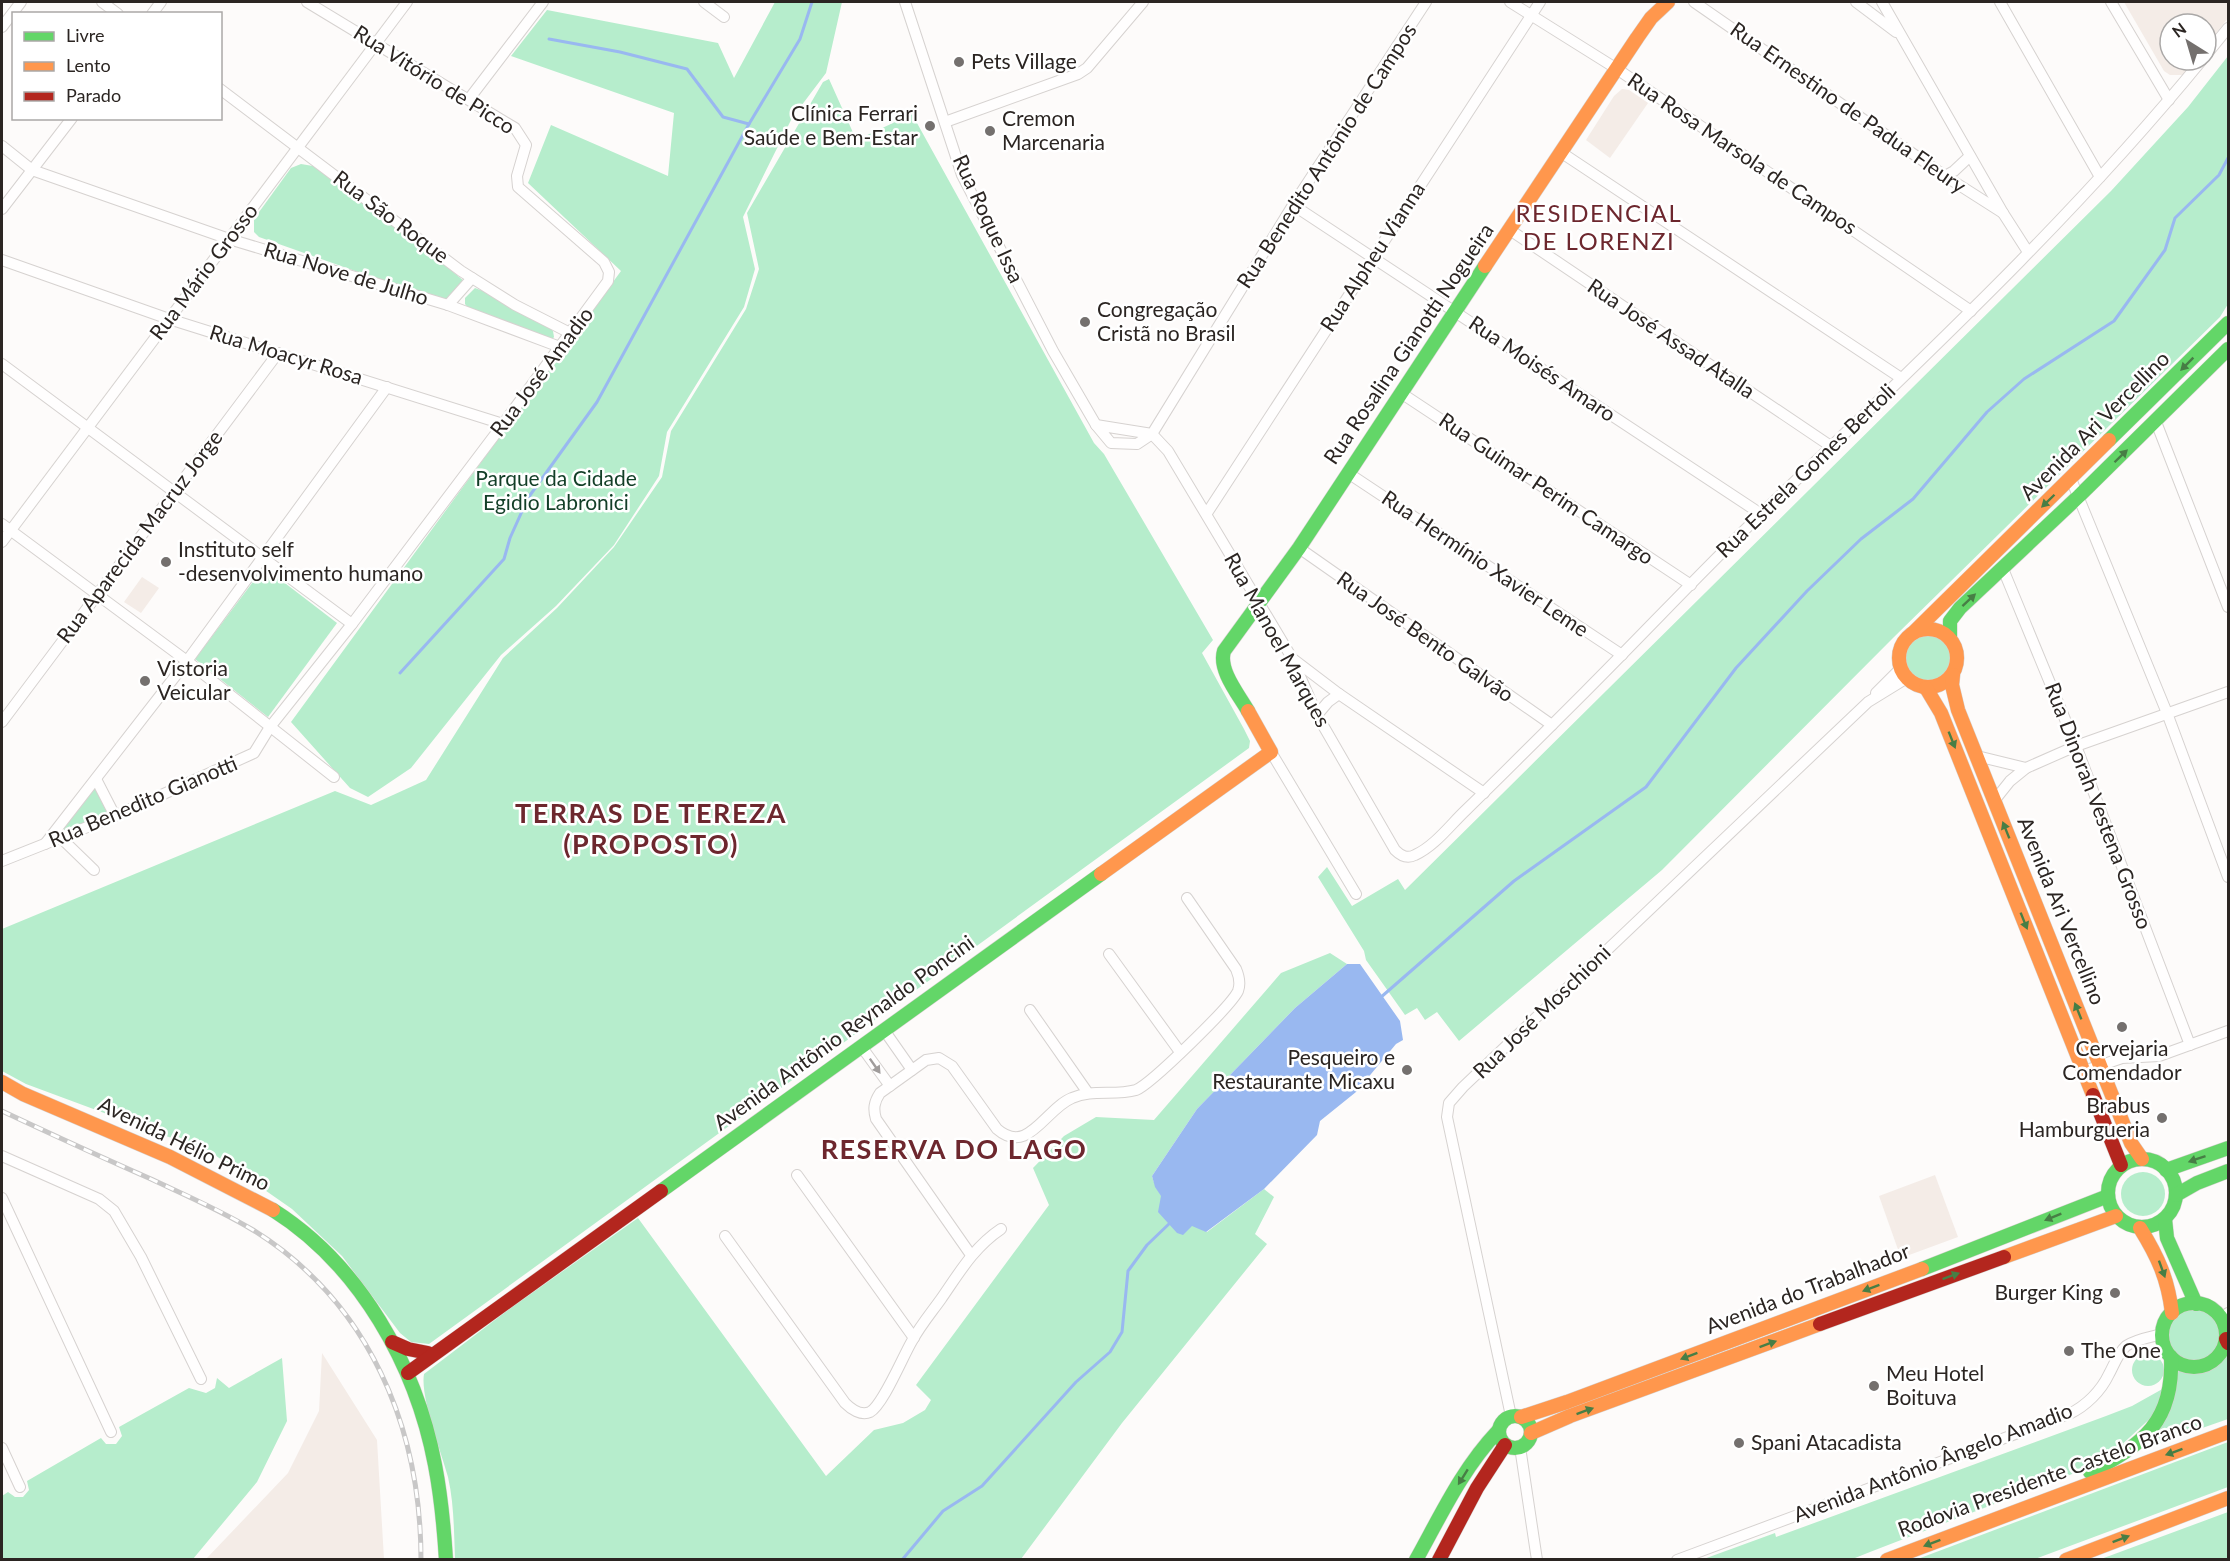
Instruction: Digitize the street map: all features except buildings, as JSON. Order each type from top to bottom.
[{"type":"main road","name":"Rua Rosalina Gianotti Nogueira","points":[[1271,752],[1226,672],[1222,663],[1224,651],[1299,548],[1454,310],[1651,18],[1668,2]]},
{"type":"main road","name":"Avenida Ari Vercellino","points":[[1913,633],[2229,323]]},
{"type":"main road","name":"Avenida Ari Vercellino","points":[[1950,638],[1949,628],[1953,616],[2156,422],[2228,349]]},
{"type":"main road","points":[[1921,630],[1937,630],[1950,638],[1958,656],[1953,675],[1936,687],[1926,688],[1912,683],[1904,673],[1900,652],[1902,645],[1913,633],[1921,630]]},
{"type":"main road","name":"Avenida Ari Vercellino","points":[[1953,675],[1952,685],[1958,710],[2099,1065],[2131,1143],[2142,1159]]},
{"type":"main road","name":"Avenida Ari Vercellino","points":[[1926,688],[1941,713],[2121,1165]]},
{"type":"main road","name":"Avenida Antônio Reynaldo Poncini","points":[[407,1370],[1271,752]]},
{"type":"main road","name":"Avenida Hélio Primo","points":[[2,1082],[23,1094],[171,1156],[245,1194],[292,1223],[351,1280],[392,1342],[416,1391],[434,1452],[442,1494],[446,1560]]},
{"type":"main road","points":[[2166,1170],[2229,1148]]},
{"type":"main road","points":[[2142,1159],[2151,1160],[2166,1170],[2175,1185],[2176,1194],[2173,1208],[2164,1219],[2153,1226],[2140,1228],[2116,1216],[2108,1196],[2109,1182],[2121,1165],[2142,1159]]},
{"type":"main road","points":[[2176,1194],[2229,1171]]},
{"type":"main road","name":"Avenida do Trabalhador","points":[[1516,1416],[1567,1402],[1943,1261],[2108,1196]]},
{"type":"main road","points":[[1531,1433],[1579,1413],[2116,1216]]},
{"type":"main road","points":[[2164,1219],[2167,1238],[2196,1304]]},
{"type":"main road","points":[[2140,1228],[2158,1258],[2169,1288],[2172,1313]]},
{"type":"main road","points":[[1954,1534],[2099,1468],[2149,1434],[2167,1405],[2172,1388],[2173,1372],[2162,1334],[2167,1319],[2172,1313],[2187,1305],[2196,1304],[2225,1316],[2227,1341],[2219,1355],[2204,1366],[2186,1366],[2170,1357]]},
{"type":"main road","points":[[392,1342],[431,1355],[416,1391]]},
{"type":"main road","points":[[1416,1560],[1463,1477],[1481,1450],[1498,1431],[1501,1423],[1516,1416],[1529,1425],[1531,1433],[1527,1442],[1515,1448],[1505,1445],[1498,1431]]},
{"type":"main road","name":"Rodovia Presidente Castelo Branco","points":[[1887,1560],[2229,1432]]},
{"type":"main road","points":[[1439,1560],[1477,1488],[1505,1445]]},
{"type":"main road","points":[[2066,1560],[2229,1498]]},
{"type":"street","points":[[102,2],[115,12]]},
{"type":"street","name":"Rua Vitório de Picco","points":[[307,2],[515,128],[526,145],[516,182],[522,193],[604,262],[609,272]]},
{"type":"street","name":"Rua Mário Grosso","points":[[2,542],[6,527],[87,428],[407,2]]},
{"type":"street","points":[[468,99],[543,2]]},
{"type":"street","points":[[704,2],[724,17]]},
{"type":"street","name":"Rua Roque Issa","points":[[905,2],[963,175],[1053,351],[1096,425],[1152,434]]},
{"type":"street","points":[[945,122],[1078,74],[1087,68],[1143,2]]},
{"type":"street","name":"Rua Benedito Antônio de Campos","points":[[1152,434],[1293,205],[1426,2]]},
{"type":"street","name":"Rua Rosa Marsola de Campos","points":[[1510,2],[1617,69],[1971,311]]},
{"type":"street","name":"Rua Alpheu Vianna","points":[[1207,513],[1540,2]]},
{"type":"street","name":"Rua Ernestino de Padua Fleury","points":[[1694,2],[1945,177],[2002,213]]},
{"type":"street","points":[[1856,2],[1899,34]]},
{"type":"street","points":[[1882,2],[2002,213],[2028,252]]},
{"type":"street","points":[[2000,2],[2100,177]]},
{"type":"street","points":[[2111,2],[2169,100]]},
{"type":"street","points":[[2,27],[12,14]]},
{"type":"street","points":[[2218,41],[2229,28]]},
{"type":"street","name":"Rua Estrela Gomes Bertoli","points":[[1395,850],[1401,856],[1408,858],[1417,855],[1484,793],[1761,514],[1971,311],[2100,177],[2192,72]]},
{"type":"street","name":"Rua São Roque","points":[[222,90],[472,278],[515,305],[570,333]]},
{"type":"street","points":[[2,209],[70,120]]},
{"type":"street","name":"Rua Nove de Julho","points":[[2,146],[32,170],[229,239],[448,305],[560,347]]},
{"type":"street","points":[[1562,153],[1901,378]]},
{"type":"street","points":[[1945,177],[1970,156]]},
{"type":"street","name":"Rua Moisés Amaro","points":[[1293,205],[1761,514]]},
{"type":"street","name":"Rua José Assad Atalla","points":[[1510,230],[1832,447]]},
{"type":"street","name":"Rua Moacyr Rosa","points":[[2,260],[169,319],[503,424]]},
{"type":"street","name":"Rua José Amadio","points":[[270,727],[352,624],[604,289],[609,272]]},
{"type":"street","points":[[448,305],[472,278]]},
{"type":"street","name":"Rua Aparecida Macruz Jorge","points":[[2,722],[278,352]]},
{"type":"street","points":[[2,364],[352,624]]},
{"type":"street","points":[[45,844],[187,661],[387,387]]},
{"type":"street","name":"Rua Guimar Perim Camargo","points":[[1401,393],[1691,585]]},
{"type":"street","points":[[2156,422],[2229,608]]},
{"type":"street","name":"Rua Manoel Marques","points":[[1152,434],[1168,451],[1207,513],[1292,658],[1317,715],[1395,850]]},
{"type":"street","name":"Rua Hermínio Xavier Leme","points":[[1348,473],[1622,656]]},
{"type":"street","points":[[2071,479],[2167,713],[2229,878]]},
{"type":"street","points":[[6,527],[187,661],[334,777]]},
{"type":"street","name":"Rua José Bento Galvão","points":[[1299,548],[1552,725]]},
{"type":"street","name":"Rua Dinorah Vestena Grosso","points":[[2003,569],[2076,746],[2190,1045]]},
{"type":"street","points":[[1292,658],[1339,694],[1484,793]]},
{"type":"street","name":"Rua José Moschioni","points":[[1516,1416],[1447,1117],[1449,1103],[1868,702],[1904,673]]},
{"type":"street","points":[[1994,801],[2010,781],[2026,768],[2076,746],[2229,692]]},
{"type":"street","points":[[1317,715],[1328,702],[1339,694]]},
{"type":"street","name":"Rua Benedito Gianotti","points":[[2,861],[115,816],[249,757],[257,750],[270,727]]},
{"type":"street","points":[[1271,752],[1356,894]]},
{"type":"street","points":[[1977,756],[2026,768]]},
{"type":"street","points":[[96,778],[115,816]]},
{"type":"street","points":[[61,838],[94,870]]},
{"type":"street","points":[[971,1255],[876,1119],[874,1106],[880,1093],[926,1060],[939,1058],[952,1066],[997,1129],[1004,1135],[1014,1138],[1025,1137],[1065,1102],[1088,1093],[1138,1089],[1180,1052],[1229,1003],[1238,990],[1240,980],[1236,969],[1187,898]]},
{"type":"street","points":[[1109,954],[1180,1052]]},
{"type":"street","points":[[1030,1010],[1088,1093]]},
{"type":"street","points":[[884,1030],[912,1070]]},
{"type":"street","points":[[2084,1071],[2122,1059],[2159,1056],[2229,1031]]},
{"type":"street","points":[[861,1046],[890,1086]]},
{"type":"street","points":[[2,1156],[99,1199],[114,1211],[136,1248],[201,1379]]},
{"type":"street","points":[[797,1175],[914,1338]]},
{"type":"street","points":[[2,1198],[111,1432]]},
{"type":"street","points":[[725,1236],[846,1403],[855,1411],[868,1413],[879,1404],[914,1338],[971,1255],[988,1237],[1001,1229]]},
{"type":"street","name":"Avenida Antônio Ângelo Amadio","points":[[1677,1560],[2078,1410],[2108,1378],[2120,1353],[2126,1347],[2133,1342],[2162,1334]]},
{"type":"street","points":[[1520,1447],[1537,1560]]},
{"type":"street","points":[[2,1448],[20,1487]]},
{"type":"shaded area","points":[[2124,2],[2228,2],[2228,18],[2218,31],[2218,12],[2158,12],[2158,61]]},
{"type":"shaded area","points":[[2166,72],[2185,72],[2183,75],[2170,75]]},
{"type":"shaded area","points":[[1622,89],[1629,90],[1648,103],[1610,158],[1586,140],[1614,96]]},
{"type":"shaded area","points":[[142,577],[159,588],[141,613],[124,602]]},
{"type":"shaded area","points":[[1935,1175],[1958,1237],[1901,1258],[1879,1196]]},
{"type":"shaded area","points":[[322,1353],[377,1440],[384,1559],[206,1559],[288,1473],[319,1411]]},
{"type":"green space","name":"Parque da Cidade Egidio Labronici","points":[[775,2],[842,2],[826,73],[792,118],[743,217],[755,269],[744,307],[667,432],[659,476],[614,545],[556,606],[501,655],[411,768],[368,797],[350,788],[291,722],[621,271],[528,183],[551,125],[668,176],[674,113],[511,56],[547,10],[718,43],[734,78]]},
{"type":"green space","points":[[2228,56],[2228,304],[2220,317],[1893,638],[1662,870],[1459,1041],[1437,1012],[1425,1020],[1417,1008],[1405,1015],[1366,960],[1364,951],[1318,877],[1327,867],[1352,906],[1398,879],[1405,890],[2111,191],[2188,107],[2215,72],[2218,72]]},
{"type":"green space","points":[[829,79],[855,137],[861,138],[912,114],[1094,443],[1104,454],[1213,640],[1202,653],[1250,741],[1249,748],[429,1344],[411,1342],[400,1333],[342,1256],[292,1209],[212,1153],[26,1084],[2,1071],[2,929],[335,791],[371,805],[426,780],[503,658],[557,608],[614,547],[662,477],[671,431],[746,309],[759,269],[747,213],[823,82]]},
{"type":"green space","points":[[301,164],[313,166],[388,218],[464,281],[445,300],[389,283],[259,237],[254,232],[254,219],[291,168]]},
{"type":"green space","points":[[475,288],[547,326],[553,331],[554,337],[552,340],[468,308],[465,298]]},
{"type":"green space","points":[[264,567],[337,623],[268,717],[195,659]]},
{"type":"green space","points":[[1929,634],[1946,641],[1953,658],[1946,675],[1929,682],[1912,675],[1905,658],[1912,641]]},
{"type":"green space","points":[[95,785],[109,814],[57,835]]},
{"type":"green space","points":[[1330,953],[1347,964],[1295,1008],[1197,1109],[1152,1176],[1166,1202],[1181,1216],[1207,1232],[1264,1189],[1274,1197],[1255,1234],[1267,1244],[1122,1423],[1021,1559],[455,1559],[450,1487],[428,1410],[424,1374],[508,1310],[638,1218],[826,1476],[874,1430],[903,1423],[925,1410],[931,1400],[916,1385],[1049,1205],[1033,1168],[1064,1136],[1096,1117],[1154,1120],[1281,973]]},
{"type":"green space","points":[[2143,1172],[2158,1179],[2165,1194],[2158,1209],[2143,1216],[2128,1209],[2121,1194],[2128,1179]]},
{"type":"green space","points":[[2189,1308],[2199,1308],[2209,1312],[2217,1320],[2221,1335],[2217,1350],[2209,1358],[2199,1362],[2189,1362],[2179,1358],[2171,1350],[2167,1340],[2167,1330],[2171,1320],[2179,1312]]},
{"type":"green space","points":[[2227,1350],[2228,1419],[2145,1448],[2180,1368],[2194,1373],[2208,1371],[2219,1363]]},
{"type":"green space","points":[[2148,1354],[2159,1359],[2164,1370],[2159,1381],[2148,1386],[2137,1381],[2132,1370],[2137,1359]]},
{"type":"green space","points":[[282,1358],[287,1421],[257,1482],[193,1559],[2,1559],[2,1496],[8,1492],[15,1497],[23,1497],[29,1490],[27,1481],[101,1438],[106,1444],[116,1444],[122,1436],[119,1427],[189,1388],[206,1393],[215,1388],[217,1378],[229,1388]]},
{"type":"green space","points":[[2166,1387],[2156,1413],[2103,1462],[1850,1560],[1701,1560],[1775,1533],[1776,1537],[2106,1416],[2132,1406]]},
{"type":"green space","points":[[2228,1442],[2228,1487],[2035,1559],[1915,1560]]},
{"type":"green space","points":[[2228,1512],[2228,1559],[2101,1559]]},
{"type":"water","points":[[1347,964],[1360,964],[1400,1021],[1403,1040],[1396,1044],[1356,1092],[1320,1121],[1317,1135],[1264,1189],[1206,1232],[1192,1226],[1183,1235],[1177,1233],[1158,1212],[1161,1196],[1152,1176],[1197,1109],[1295,1008]]},
{"type":"waterway","points":[[400,673],[504,559],[510,538],[528,498],[597,402],[749,124],[800,39],[812,2]]},
{"type":"waterway","points":[[549,39],[620,52],[687,69],[723,117],[749,124]]},
{"type":"waterway","points":[[1380,998],[1514,881],[1646,787],[1736,668],[1807,591],[1861,539],[1913,499],[1987,412],[2024,379],[2114,321],[2165,250],[2175,218],[2219,175],[2228,158]]},
{"type":"waterway","points":[[902,1560],[943,1511],[982,1486],[1076,1382],[1110,1352],[1122,1332],[1128,1271],[1147,1245],[1171,1222]]},
{"type":"railway","points":[[2,1111],[190,1197],[241,1223],[294,1259],[328,1293],[357,1331],[380,1372],[398,1416],[411,1462],[419,1511],[421,1560]]},
{"type":"traffic: fast","points":[[1248,711],[1227,674],[1224,666],[1224,651],[1299,548],[1485,266]]},
{"type":"traffic: fast","points":[[2109,440],[2228,323]]},
{"type":"traffic: fast","points":[[1950,638],[1950,621],[1960,608],[2079,496],[2228,349]]},
{"type":"traffic: fast","points":[[661,1191],[1101,874]]},
{"type":"traffic: fast","points":[[2166,1170],[2228,1148]]},
{"type":"traffic: fast","points":[[2142,1159],[2155,1162],[2166,1169],[2173,1180],[2176,1193],[2173,1206],[2166,1217],[2155,1224],[2142,1227],[2129,1224],[2118,1217],[2111,1206],[2108,1193],[2111,1180],[2118,1169],[2129,1162],[2142,1159]]},
{"type":"traffic: fast","points":[[2176,1195],[2197,1183],[2228,1171]]},
{"type":"traffic: fast","points":[[1922,1269],[2108,1196]]},
{"type":"traffic: fast","points":[[273,1210],[304,1233],[332,1259],[357,1288],[380,1321],[398,1355],[414,1391],[435,1465],[446,1560]]},
{"type":"traffic: fast","points":[[2165,1219],[2167,1238],[2196,1304]]},
{"type":"traffic: fast","points":[[2194,1303],[2212,1309],[2220,1317],[2226,1335],[2220,1353],[2212,1361],[2194,1367],[2176,1361],[2168,1353],[2162,1335],[2168,1317],[2176,1309],[2194,1303]]},
{"type":"traffic: fast","points":[[2090,1472],[2125,1452],[2152,1428],[2167,1398],[2171,1379],[2171,1357]]},
{"type":"traffic: fast","points":[[1515,1416],[1526,1421],[1531,1432],[1526,1443],[1515,1448],[1504,1443],[1499,1432],[1504,1421],[1515,1416]]},
{"type":"traffic: fast","points":[[1416,1560],[1463,1477],[1498,1431]]},
{"type":"traffic: slow","points":[[1485,266],[1637,38],[1651,18],[1668,2]]},
{"type":"traffic: slow","points":[[1913,633],[2109,440]]},
{"type":"traffic: slow","points":[[1922,629],[1934,629],[1949,637],[1957,652],[1957,658],[1957,664],[1949,679],[1934,687],[1922,687],[1907,679],[1899,664],[1899,652],[1907,637],[1922,629]]},
{"type":"traffic: slow","points":[[1953,675],[1952,685],[1958,710],[2131,1143],[2142,1159]]},
{"type":"traffic: slow","points":[[1926,688],[1941,713],[2093,1095]]},
{"type":"traffic: slow","points":[[1101,874],[1271,752],[1248,711]]},
{"type":"traffic: slow","points":[[2,1082],[23,1094],[170,1157],[273,1210]]},
{"type":"traffic: slow","points":[[2004,1257],[2116,1216]]},
{"type":"traffic: slow","points":[[2140,1228],[2161,1269],[2168,1289],[2172,1313]]},
{"type":"traffic: slow","points":[[1521,1417],[1567,1402],[1922,1269]]},
{"type":"traffic: slow","points":[[1531,1433],[1570,1416],[1820,1324]]},
{"type":"traffic: slow","points":[[1887,1560],[2228,1432]]},
{"type":"traffic: slow","points":[[2066,1560],[2228,1498]]},
{"type":"traffic: jam","points":[[2093,1095],[2121,1165]]},
{"type":"traffic: jam","points":[[408,1373],[661,1191]]},
{"type":"traffic: jam","points":[[1820,1324],[2004,1257]]},
{"type":"traffic: jam","points":[[2226,1339],[2228,1343]]},
{"type":"traffic: jam","points":[[392,1342],[408,1349],[428,1353]]},
{"type":"traffic: jam","points":[[1439,1560],[1477,1488],[1505,1445]]},
{"type":"place","name":"Pets Village","points":[[959,62]]},
{"type":"place","name":"Clínica Ferrari Saúde e Bem-Estar","points":[[930,126]]},
{"type":"place","name":"Cremon Marcenaria","points":[[990,131]]},
{"type":"place","name":"Congregação Cristã no Brasil","points":[[1085,322]]},
{"type":"place","name":"Instituto self -desenvolvimento humano","points":[[166,562]]},
{"type":"place","name":"Vistoria Veicular","points":[[145,681]]},
{"type":"place","name":"Cervejaria Comendador","points":[[2122,1027]]},
{"type":"place","name":"Pesqueiro e Restaurante Micaxu","points":[[1407,1070]]},
{"type":"place","name":"Brabus Hamburgueria","points":[[2162,1118]]},
{"type":"place","name":"Burger King","points":[[2115,1293]]},
{"type":"place","name":"The One","points":[[2069,1351]]},
{"type":"place","name":"Meu Hotel Boituva","points":[[1874,1386]]},
{"type":"place","name":"Spani Atacadista","points":[[1739,1443]]},
{"type":"district","name":"RESIDENCIAL DE LORENZI","points":[[1599,228]]},
{"type":"district","name":"TERRAS DE TEREZA (PROPOSTO)","points":[[651,830]]},
{"type":"district","name":"RESERVA DO LAGO","points":[[954,1150]]}]
